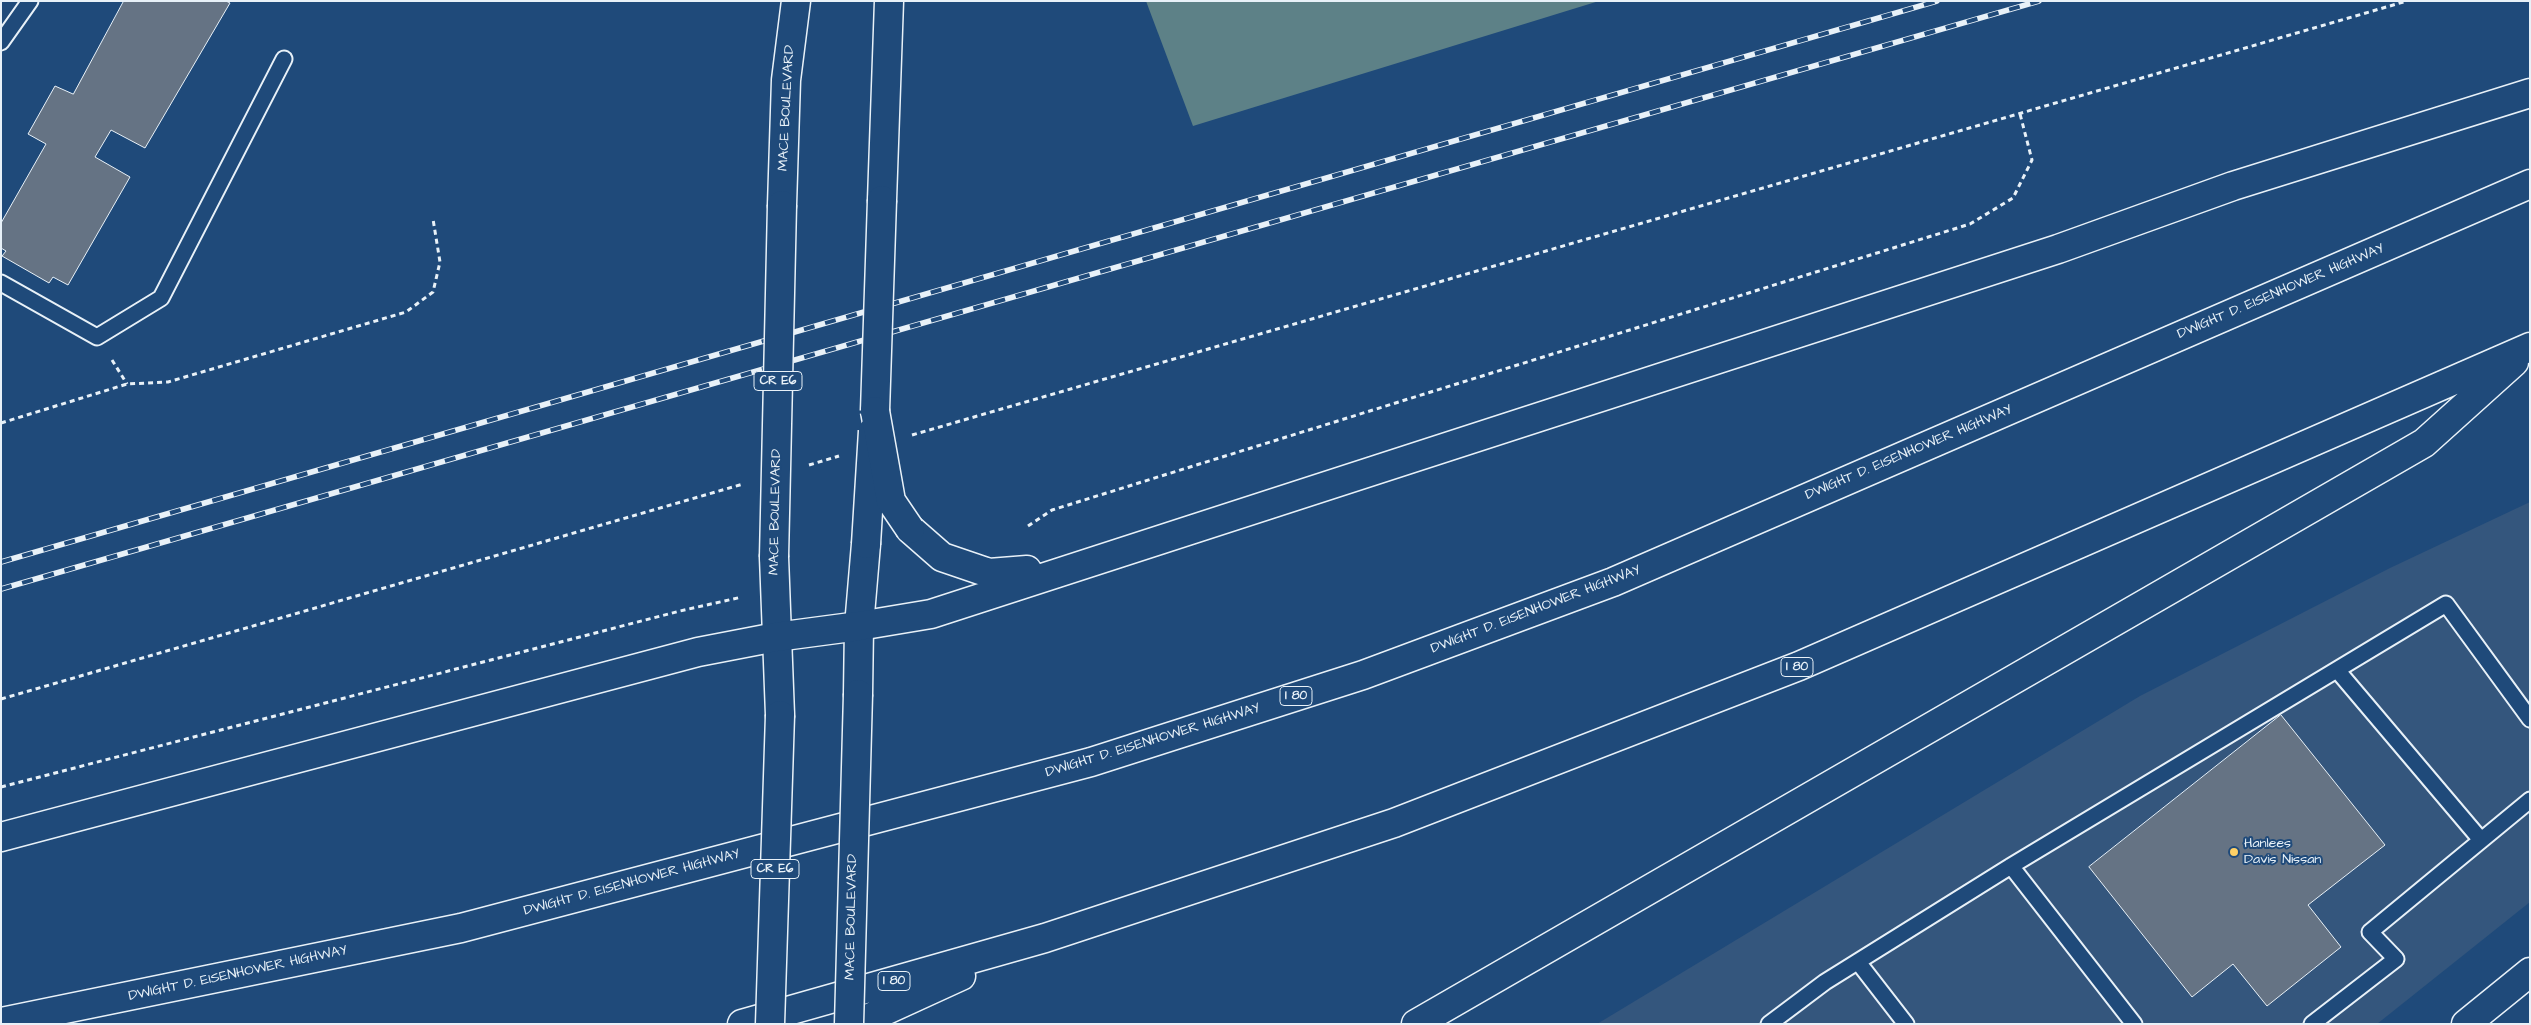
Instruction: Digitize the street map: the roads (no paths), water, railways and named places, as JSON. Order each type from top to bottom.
[{"type":"main road","name":"MACE BOULEVARD","points":[[770,1024],[780,715],[774,557],[782,205],[786,80],[796,1]]},
{"type":"main road","name":"MACE BOULEVARD","points":[[849,1024],[859,626],[875,411],[889,1]]},
{"type":"main road","points":[[1,837],[698,652],[776,637],[917,617],[2048,252],[2233,186],[2530,93]]},
{"type":"main road","name":"DWIGHT D. EISENHOWER HIGHWAY","points":[[1,1022],[461,928],[1091,762],[1363,675],[1613,582],[2530,184]]},
{"type":"main road","points":[[1416,1024],[2424,443],[2530,347]]},
{"type":"main road","name":"I 80","points":[[742,1024],[1045,938],[1394,823],[1799,666],[2530,347]]},
{"type":"main road","points":[[875,411],[891,501],[910,529],[942,557],[989,574],[1074,566]]},
{"type":"main road","points":[[856,1024],[1045,938]]},
{"type":"main road","points":[[2466,1024],[2530,972]]},
{"type":"lane","points":[[1,42],[30,1]]},
{"type":"lane","points":[[1,283],[97,337],[161,298],[284,59]]},
{"type":"lane","points":[[1769,1024],[1824,982],[2011,866],[2446,604],[2530,719]]},
{"type":"lane","points":[[2337,670],[2481,840]]},
{"type":"lane","points":[[2312,1024],[2396,959],[2370,932],[2530,800]]},
{"type":"lane","points":[[2011,866],[2134,1024]]},
{"type":"lane","points":[[1858,962],[1906,1024]]},
{"type":"railway","points":[[1,562],[1937,1]]},
{"type":"railway","points":[[1,589],[2039,1]]},
{"type":"place","name":"Hanlees Davis Nissan","points":[[2234,852]]}]
